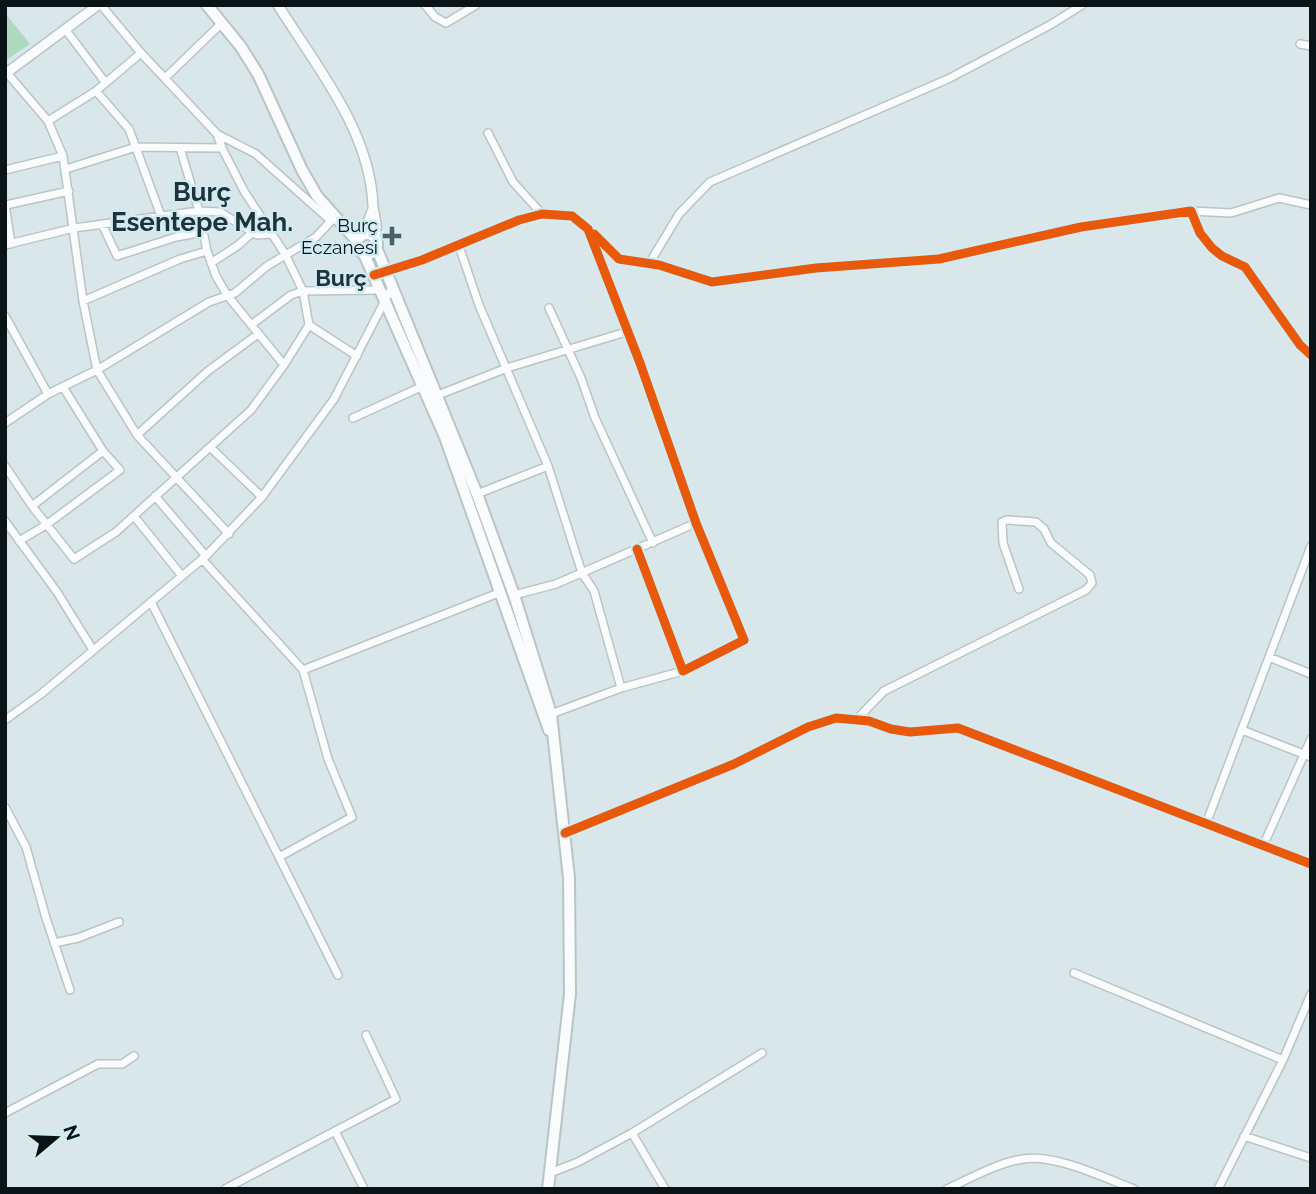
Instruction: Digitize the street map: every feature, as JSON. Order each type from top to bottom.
[{"type":"main road","points":[[210,6],[258,74],[302,170],[317,196],[334,220],[368,240],[386,270],[387,292],[502,584],[513,596],[551,714],[569,878],[570,994],[548,1189]]},
{"type":"main road","points":[[368,240],[357,248],[364,254],[373,275],[387,292],[438,395],[477,494],[502,584],[552,736]]},
{"type":"street","points":[[5,423],[48,394],[97,370],[209,302],[235,293],[285,254],[316,237],[334,220],[256,154],[217,134],[100,5],[6,73],[48,121],[63,156],[83,301],[97,370],[137,435],[229,534]]},
{"type":"street","points":[[278,5],[352,123],[369,167],[374,194],[368,240]]},
{"type":"street","points":[[425,5],[435,17],[446,23],[476,5]]},
{"type":"street","points":[[649,264],[680,214],[710,182],[948,79],[1082,5]]},
{"type":"street","points":[[165,78],[222,23]]},
{"type":"street","points":[[65,29],[105,82]]},
{"type":"street","points":[[1300,44],[1311,46]]},
{"type":"street","points":[[48,121],[96,91],[141,53]]},
{"type":"street","points":[[96,91],[129,129],[161,216]]},
{"type":"street","points":[[488,133],[513,182],[542,214]]},
{"type":"street","points":[[6,467],[46,525],[74,559],[116,532],[211,448],[251,410],[284,365],[309,325],[303,291],[285,254],[244,191],[217,134]]},
{"type":"street","points":[[66,169],[136,147],[222,148]]},
{"type":"street","points":[[180,148],[211,263],[228,295],[284,365]]},
{"type":"street","points":[[5,170],[63,156]]},
{"type":"street","points":[[69,191],[5,204],[8,245],[74,228],[199,211],[220,212],[252,233],[261,236],[271,234]]},
{"type":"street","points":[[373,275],[422,260],[519,220],[542,214],[572,216],[618,258],[712,282],[816,268],[939,259],[1081,227],[1191,211],[1231,213],[1279,198],[1311,205]]},
{"type":"street","points":[[1191,211],[1200,233],[1212,248],[1245,267],[1300,345],[1311,355]]},
{"type":"street","points":[[102,224],[117,256],[176,237],[203,232]]},
{"type":"street","points":[[551,714],[621,688],[683,671],[744,640],[696,523],[640,363],[588,229]]},
{"type":"street","points":[[211,263],[252,233]]},
{"type":"street","points":[[459,246],[479,305],[548,466],[582,573],[594,591],[621,688]]},
{"type":"street","points":[[83,301],[180,259],[206,251]]},
{"type":"street","points":[[605,271],[611,251]]},
{"type":"street","points":[[5,720],[204,558],[229,534],[262,497],[334,399],[387,292],[303,291],[291,295],[251,325]]},
{"type":"street","points":[[550,308],[595,418],[653,543]]},
{"type":"street","points":[[5,316],[48,394]]},
{"type":"street","points":[[309,325],[357,356]]},
{"type":"street","points":[[438,395],[507,368],[626,332]]},
{"type":"street","points":[[137,435],[208,370],[258,334]]},
{"type":"street","points":[[353,418],[423,386]]},
{"type":"street","points":[[19,541],[46,525],[120,470],[103,452],[63,387]]},
{"type":"street","points":[[211,448],[262,497]]},
{"type":"street","points":[[32,506],[103,452]]},
{"type":"street","points":[[477,494],[548,466]]},
{"type":"street","points":[[155,496],[204,558],[303,670],[328,759],[352,817],[279,857]]},
{"type":"street","points":[[134,516],[182,576]]},
{"type":"street","points":[[856,720],[884,691],[1086,590],[1092,583],[1090,575],[1051,543],[1044,529],[1036,522],[1007,520],[1002,522],[1003,543],[1019,589]]},
{"type":"street","points":[[5,521],[57,592],[93,650]]},
{"type":"street","points":[[513,596],[582,573],[696,523]]},
{"type":"street","points":[[1206,824],[1311,546]]},
{"type":"street","points":[[637,549],[683,671]]},
{"type":"street","points":[[303,670],[502,584]]},
{"type":"street","points":[[151,602],[338,975]]},
{"type":"street","points":[[1269,657],[1311,674]]},
{"type":"street","points":[[565,833],[734,764],[808,727],[836,718],[869,721],[891,729],[911,732],[958,728],[1311,863]]},
{"type":"street","points":[[1242,730],[1307,756]]},
{"type":"street","points":[[1263,846],[1307,756],[1311,739]]},
{"type":"street","points":[[5,807],[26,847],[70,990]]},
{"type":"street","points":[[54,943],[78,938],[119,922]]},
{"type":"street","points":[[1074,973],[1283,1060]]},
{"type":"street","points":[[1218,1189],[1283,1060],[1311,994]]},
{"type":"street","points":[[225,1189],[396,1098],[366,1035]]},
{"type":"street","points":[[550,1173],[578,1163],[632,1133],[762,1054]]},
{"type":"street","points":[[5,1113],[98,1064],[122,1064],[134,1056]]},
{"type":"street","points":[[335,1131],[364,1189]]},
{"type":"street","points":[[632,1133],[665,1189]]},
{"type":"street","points":[[1244,1136],[1311,1158]]},
{"type":"street","points":[[947,1189],[1006,1163],[1034,1158],[1060,1163],[1134,1189]]},
{"type":"green space","points":[[5,13],[30,44],[5,61]]},
{"type":"cycle path","points":[[594,234],[619,259],[659,265],[712,282],[816,268],[939,259],[1081,227],[1191,211],[1200,233],[1212,248],[1245,267],[1300,345],[1311,355]]},
{"type":"cycle path","points":[[374,275],[422,260],[519,220],[542,214],[572,216],[588,229],[640,363],[696,523],[744,640],[683,671],[637,549]]},
{"type":"cycle path","points":[[565,833],[734,764],[808,727],[836,718],[869,721],[910,732],[958,728],[1311,864]]},
{"type":"place","name":"Burç Eczanesi","points":[[392,236]]},
{"type":"district","name":"Burç Esentepe Mah.","points":[[202,207]]},
{"type":"district","name":"Burç","points":[[341,277]]}]
